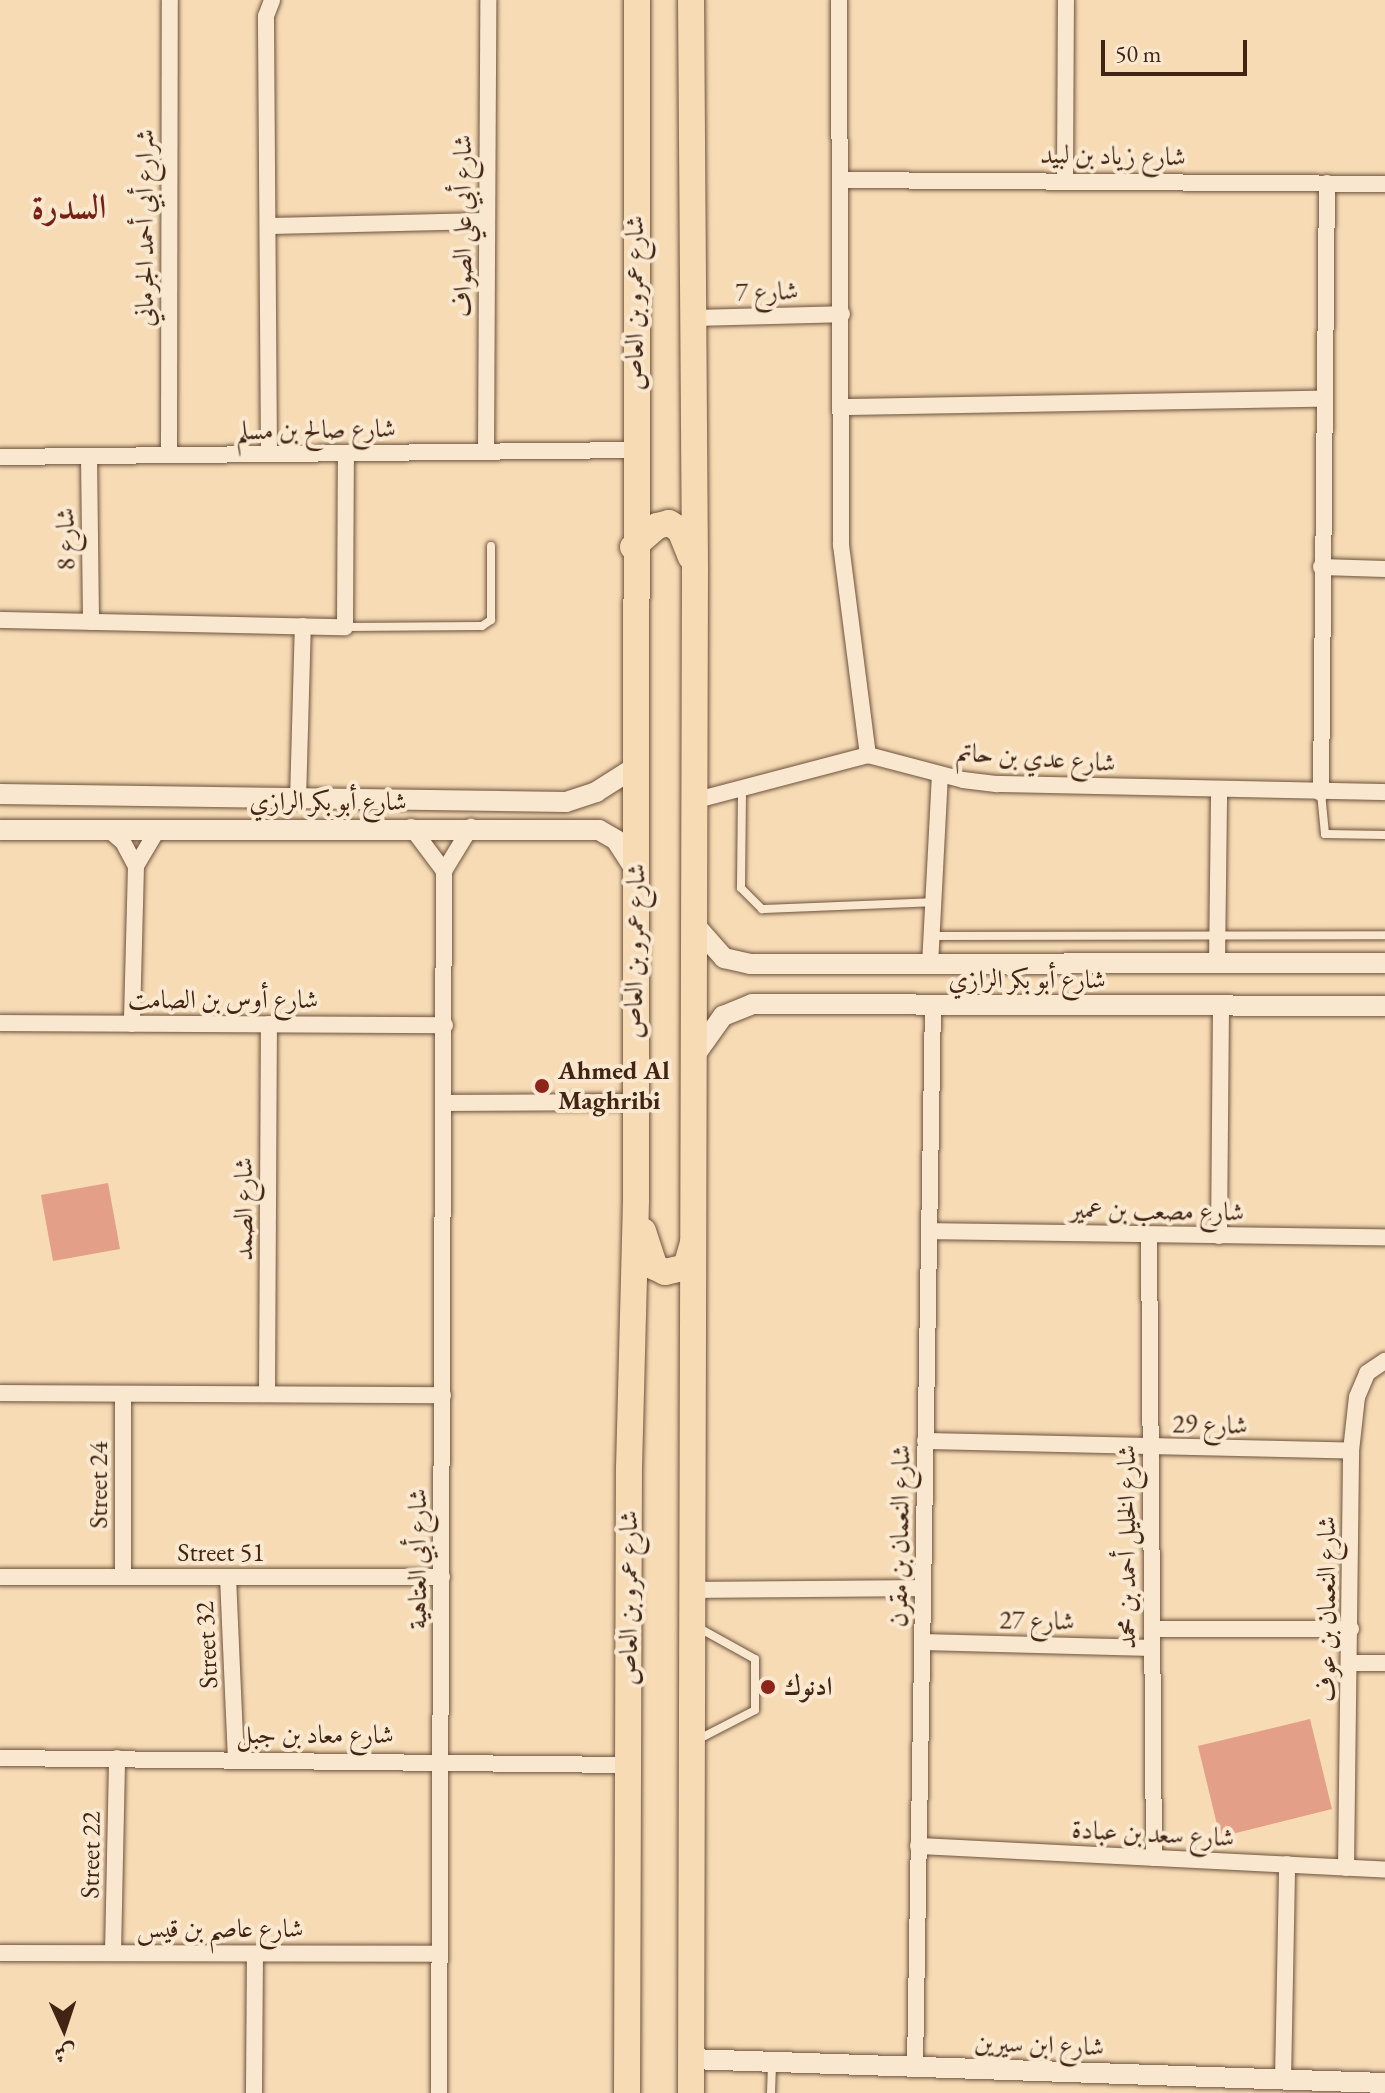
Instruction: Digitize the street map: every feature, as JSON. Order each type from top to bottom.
[{"type":"main road","name":"شارع عمرو بن العاص","points":[[627,2093],[629,1468],[636,1200],[637,766],[633,450],[637,0]]},
{"type":"main road","points":[[691,0],[695,568],[691,2093]]},
{"type":"main road","points":[[633,547],[657,526],[669,523],[680,530],[695,568]]},
{"type":"main road","points":[[636,1200],[655,1267],[676,1273],[686,1267],[695,1239]]},
{"type":"street","name":"شرارع أبي أحمد الجرماني","points":[[169,455],[170,0]]},
{"type":"street","points":[[269,454],[266,16],[272,0]]},
{"type":"street","name":"شارع أبي علي الصواف","points":[[486,452],[488,0]]},
{"type":"street","points":[[693,801],[742,791],[868,755],[841,545],[843,407],[839,0]]},
{"type":"street","points":[[1065,178],[1066,0]]},
{"type":"street","name":"شارع زياد بن لبيد","points":[[840,180],[1065,178],[1385,184]]},
{"type":"street","points":[[1321,793],[1322,399],[1327,183]]},
{"type":"street","points":[[268,226],[487,221]]},
{"type":"street","name":"شارع 7","points":[[693,318],[842,314]]},
{"type":"street","points":[[843,407],[1322,399]]},
{"type":"street","name":"شارع صالح بن مسلم","points":[[0,457],[633,450]]},
{"type":"street","points":[[0,620],[345,627],[346,453]]},
{"type":"street","name":"شارع 8","points":[[89,456],[91,622]]},
{"type":"street","points":[[1321,567],[1385,569]]},
{"type":"street","points":[[298,800],[303,626]]},
{"type":"street","name":"شارع عدي بن حاتم","points":[[868,755],[940,775],[998,784],[1219,791],[1385,792]]},
{"type":"street","name":"شارع أبو بكر الرازي","points":[[0,794],[566,802],[584,799],[637,766]]},
{"type":"street","points":[[930,965],[940,775]]},
{"type":"street","points":[[1217,964],[1219,791]]},
{"type":"street","points":[[411,827],[444,871],[471,827]]},
{"type":"street","name":"شارع أبو بكر الرازي","points":[[0,830],[471,827],[599,830],[616,840],[636,871]]},
{"type":"street","points":[[132,1024],[136,866],[158,829]]},
{"type":"street","points":[[109,830],[123,842],[136,866]]},
{"type":"street","name":"شارع أبي العتاهية","points":[[439,2093],[444,871]]},
{"type":"street","name":"شارع أبو بكر الرازي","points":[[693,923],[724,958],[750,964],[1385,963]]},
{"type":"street","name":"شارع أبو بكر الرازي","points":[[693,1058],[723,1016],[752,1004],[1385,1006]]},
{"type":"street","points":[[1219,1236],[1221,1005]]},
{"type":"street","name":"شارع النعمان بن مقرن","points":[[915,2067],[933,1006]]},
{"type":"street","name":"شارع أوس بن الصامت","points":[[0,1023],[445,1025]]},
{"type":"street","name":"شارع الصمد","points":[[267,1394],[269,1024]]},
{"type":"street","points":[[445,1103],[634,1102]]},
{"type":"street","name":"شارع مصعب بن عمير","points":[[929,1231],[1149,1237],[1385,1237]]},
{"type":"street","name":"شارع الخليل أحمد بن محمد","points":[[1149,1237],[1154,1858]]},
{"type":"street","name":"شارع النعمان بن عوف","points":[[1346,1868],[1351,1663],[1351,1451],[1357,1397],[1367,1373],[1385,1361]]},
{"type":"street","points":[[0,1393],[443,1395]]},
{"type":"street","name":"Street 24","points":[[123,1394],[123,1577]]},
{"type":"street","name":"شارع 29","points":[[925,1441],[1150,1449],[1351,1451]]},
{"type":"street","name":"Street 51","points":[[0,1577],[442,1577]]},
{"type":"street","name":"Street 32","points":[[228,1577],[236,1759]]},
{"type":"street","points":[[693,1590],[923,1588]]},
{"type":"street","points":[[1152,1629],[1351,1629]]},
{"type":"street","name":"شارع 27","points":[[922,1642],[1152,1648]]},
{"type":"street","points":[[1351,1663],[1385,1663]]},
{"type":"street","name":"شارع معاد بن جبل","points":[[0,1758],[441,1759],[630,1765]]},
{"type":"street","name":"Street 22","points":[[113,1953],[117,1758]]},
{"type":"street","name":"شارع سعد بن عبادة","points":[[918,1846],[1385,1870]]},
{"type":"street","points":[[1283,2080],[1287,1864]]},
{"type":"street","name":"شارع عاصم بن قيس","points":[[0,1953],[440,1954]]},
{"type":"street","points":[[254,2093],[255,1954]]},
{"type":"street","name":"شارع ابن سيرين","points":[[690,2059],[1283,2080],[1343,2088],[1385,2083]]},
{"type":"lane","points":[[345,627],[482,626],[491,620],[491,546]]},
{"type":"lane","points":[[742,791],[741,888],[762,909],[934,902]]},
{"type":"lane","points":[[1321,793],[1325,834],[1385,835]]},
{"type":"lane","points":[[932,936],[1385,935]]},
{"type":"lane","points":[[693,1625],[755,1659],[755,1710],[693,1742]]},
{"type":"lane","points":[[771,2093],[772,2062]]},
{"type":"building","points":[[108,1183],[120,1249],[53,1261],[41,1195]]},
{"type":"building","points":[[1310,1719],[1332,1809],[1220,1837],[1198,1746]]},
{"type":"place","name":"Ahmed Al Maghribi","points":[[542,1086]]},
{"type":"place","name":"ادنوك","points":[[768,1687]]},
{"type":"district","name":"السدرة","points":[[69,207]]}]
